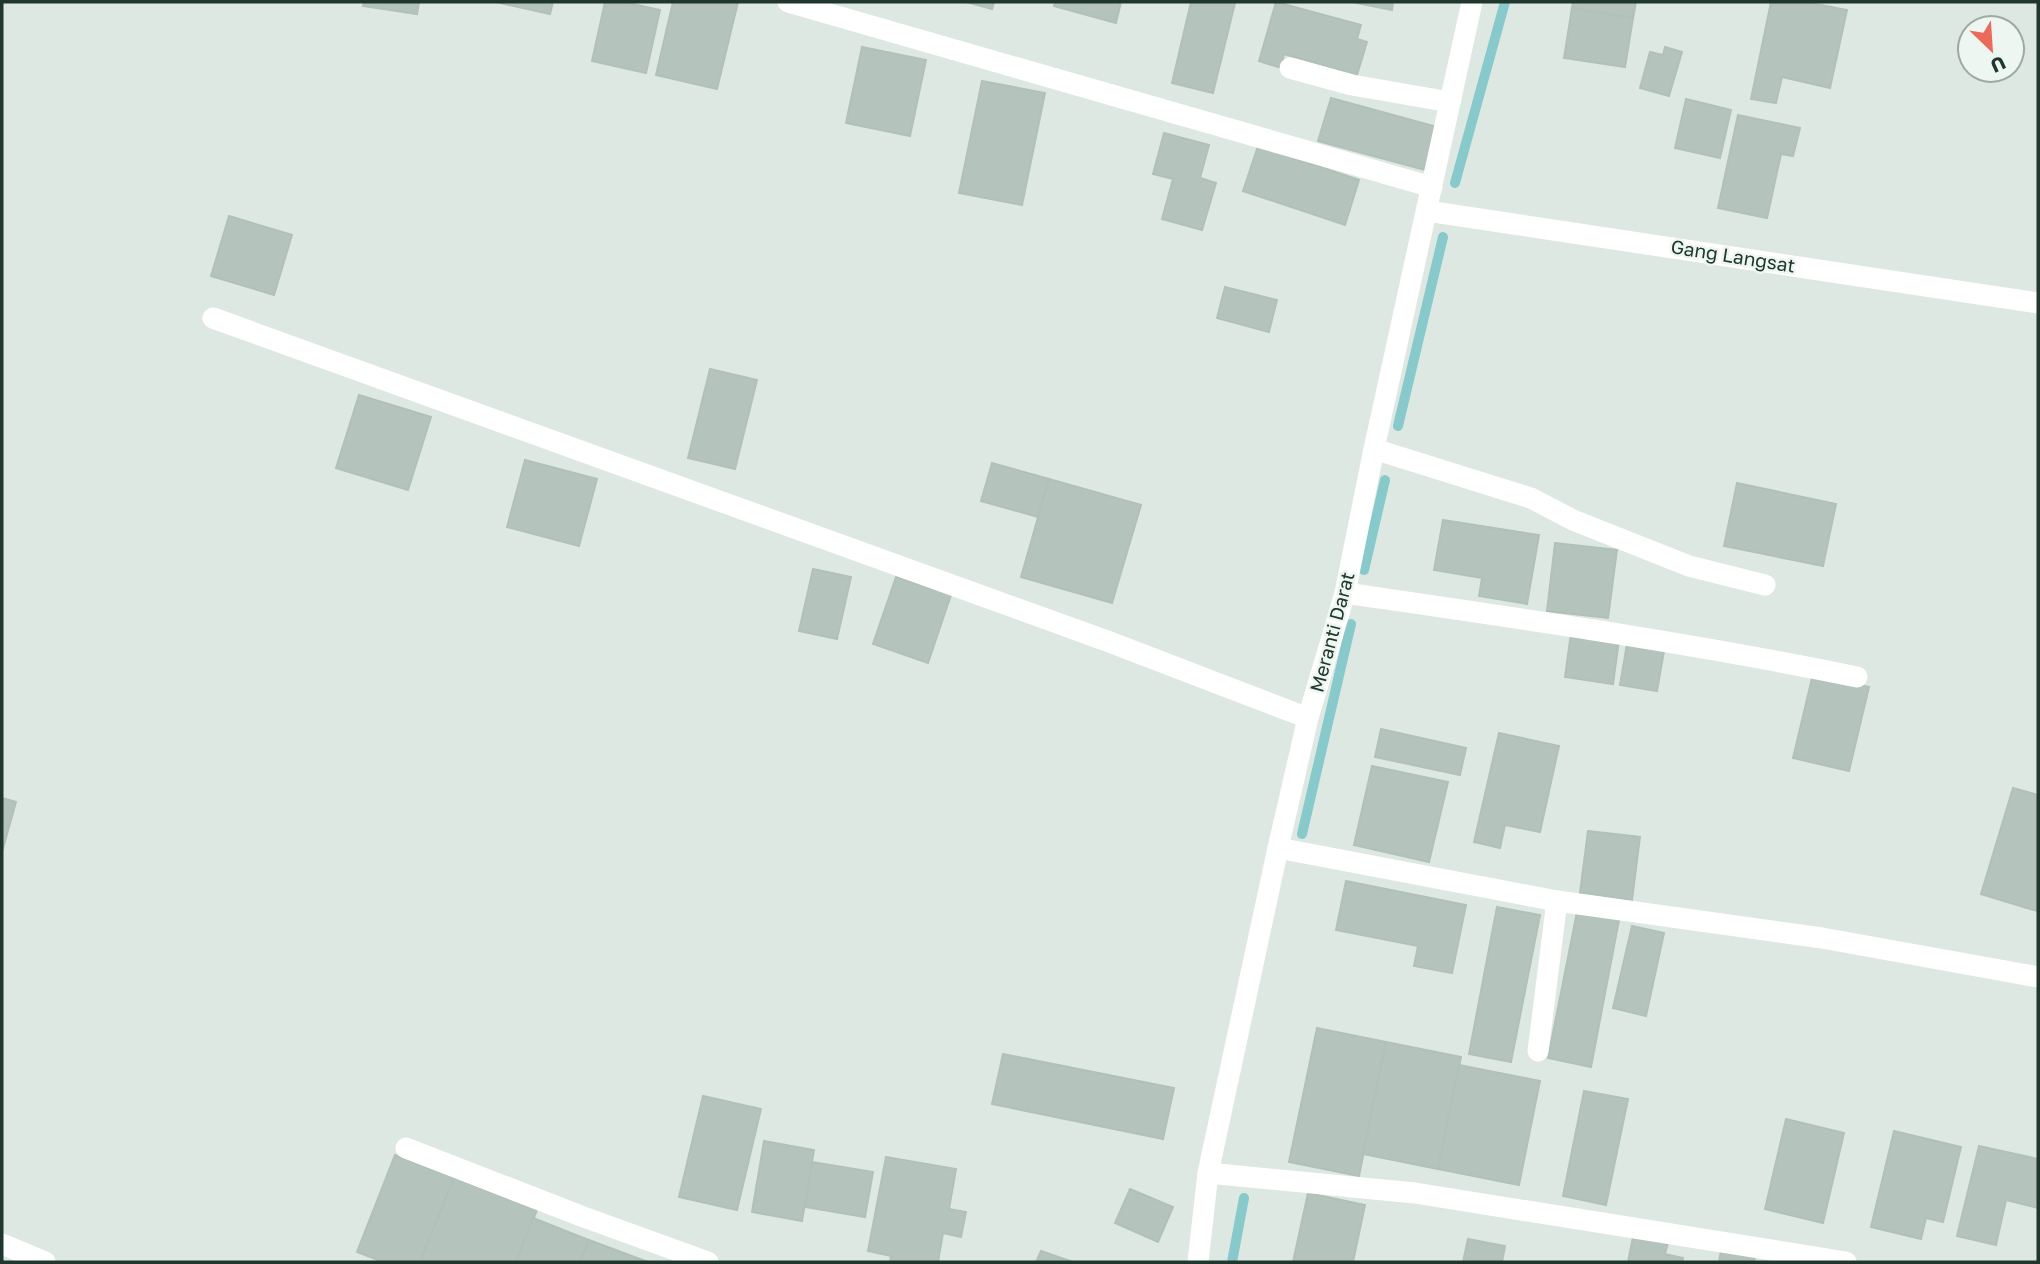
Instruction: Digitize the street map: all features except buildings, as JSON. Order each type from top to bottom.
[{"type":"street","points":[[788,2],[1432,187]]},
{"type":"street","name":"Meranti Darat","points":[[1198,1262],[1208,1172],[1278,848],[1308,718],[1345,593],[1472,2]]},
{"type":"street","points":[[1290,68],[1352,85],[1450,102]]},
{"type":"street","name":"Gang Langsat","points":[[1427,211],[2038,303]]},
{"type":"street","points":[[213,318],[1107,641],[1308,718]]},
{"type":"street","points":[[1374,449],[1531,498],[1573,520],[1689,566],[1765,584]]},
{"type":"street","points":[[1345,593],[1584,628],[1760,657],[1857,677]]},
{"type":"street","points":[[1278,848],[1557,901],[1822,938],[2038,977]]},
{"type":"street","points":[[1538,1051],[1557,901]]},
{"type":"street","points":[[406,1148],[708,1262]]},
{"type":"street","points":[[1208,1172],[1415,1193],[1846,1262]]},
{"type":"street","points":[[2,1244],[45,1262]]},
{"type":"waterway","points":[[1455,183],[1505,2]]},
{"type":"waterway","points":[[1398,426],[1443,237]]},
{"type":"waterway","points":[[1364,570],[1385,480]]},
{"type":"waterway","points":[[1302,834],[1351,624]]},
{"type":"waterway","points":[[1232,1262],[1244,1198]]}]
